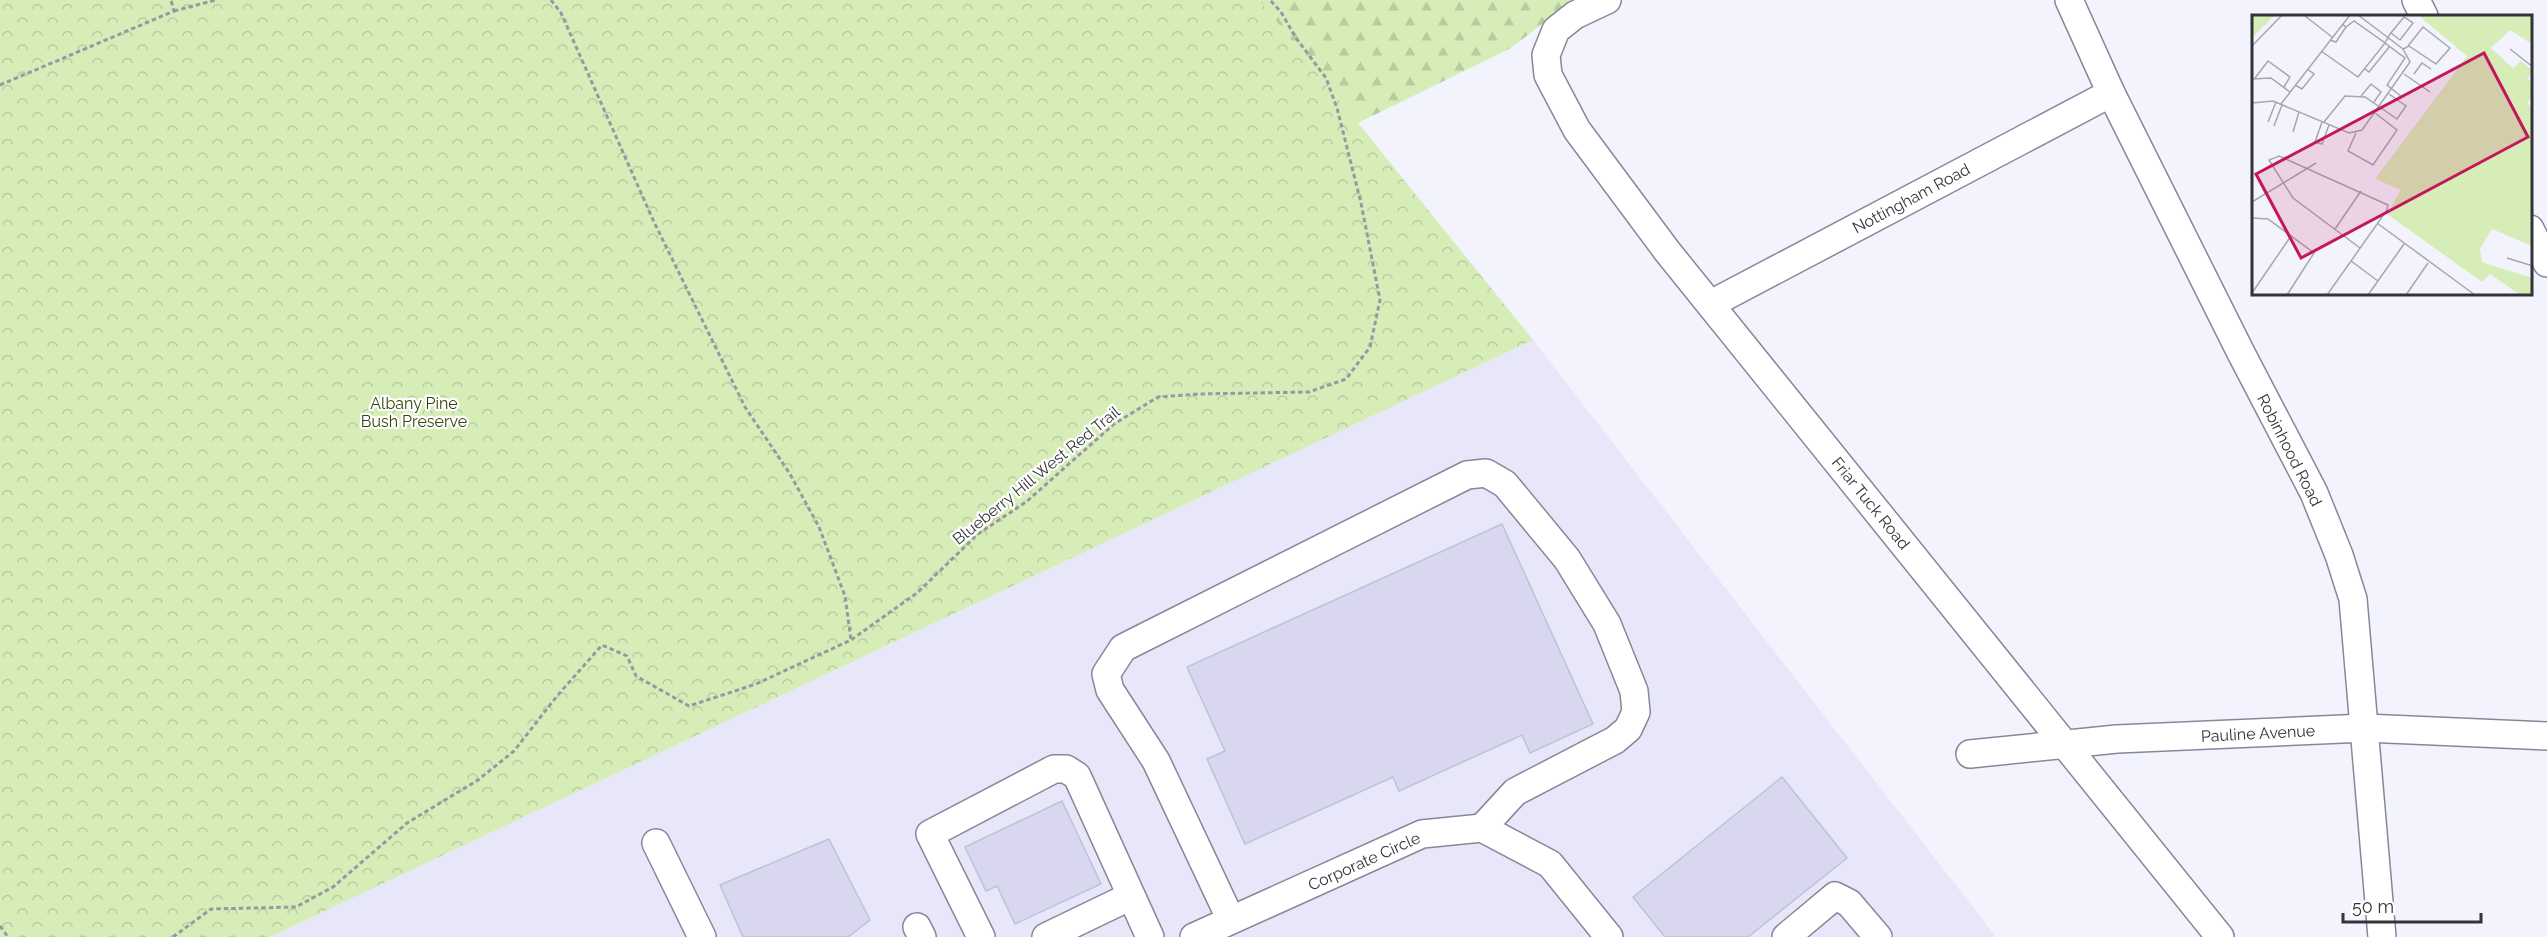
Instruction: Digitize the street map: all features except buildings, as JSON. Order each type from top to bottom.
[{"type":"street","name":"Friar Tuck Road","points":[[1607,0],[1575,15],[1556,30],[1546,55],[1548,75],[1577,130],[1667,251],[2220,937]]},
{"type":"street","name":"Robinhood Road","points":[[2069,0],[2111,93],[2314,493],[2339,555],[2353,599],[2382,937]]},
{"type":"street","points":[[2416,0],[2424,15]]},
{"type":"street","name":"Nottingham Road","points":[[1712,304],[2111,93]]},
{"type":"street","points":[[2536,228],[2547,263]]},
{"type":"street","points":[[1231,920],[1156,761],[1110,690],[1106,675],[1113,660],[1123,648],[1467,475],[1486,473],[1505,484],[1567,559],[1608,624],[1634,691],[1636,712],[1628,729],[1615,740],[1515,792],[1482,828],[1550,864],[1609,937]]},
{"type":"street","name":"Pauline Avenue","points":[[1970,754],[2116,739],[2365,728],[2547,736]]},
{"type":"street","points":[[981,937],[930,834],[1054,769],[1066,769],[1077,776],[1150,937]]},
{"type":"street","name":"Corporate Circle","points":[[1194,937],[1422,834],[1482,828]]},
{"type":"street","points":[[656,843],[702,937]]},
{"type":"street","points":[[1046,937],[1131,896]]},
{"type":"street","points":[[1786,937],[1835,896],[1849,903],[1878,937]]},
{"type":"path","points":[[171,0],[174,11]]},
{"type":"path","points":[[0,85],[174,11],[216,0]]},
{"type":"path","points":[[551,0],[561,13],[654,222],[745,407],[790,474],[819,527],[845,596],[851,640]]},
{"type":"path","name":"Blueberry Hill West Red Trail","points":[[173,937],[211,909],[296,907],[333,887],[407,823],[478,780],[514,751],[557,696],[602,645],[627,656],[636,676],[689,706],[756,684],[851,640],[917,593],[978,534],[1026,502],[1114,424],[1158,397],[1309,392],[1346,379],[1370,347],[1380,300],[1361,203],[1337,108],[1326,78],[1296,38],[1281,12],[1270,0]]},
{"type":"path","points":[[0,926],[8,937]]},
{"type":"shaded area","points":[[1533,340],[1996,937],[270,937]]},
{"type":"green space","name":"Albany Pine Bush Preserve","points":[[0,0],[1259,0],[1533,340],[270,937],[0,937]]},
{"type":"green space","points":[[1259,0],[1573,0],[1511,48],[1358,123]]}]
